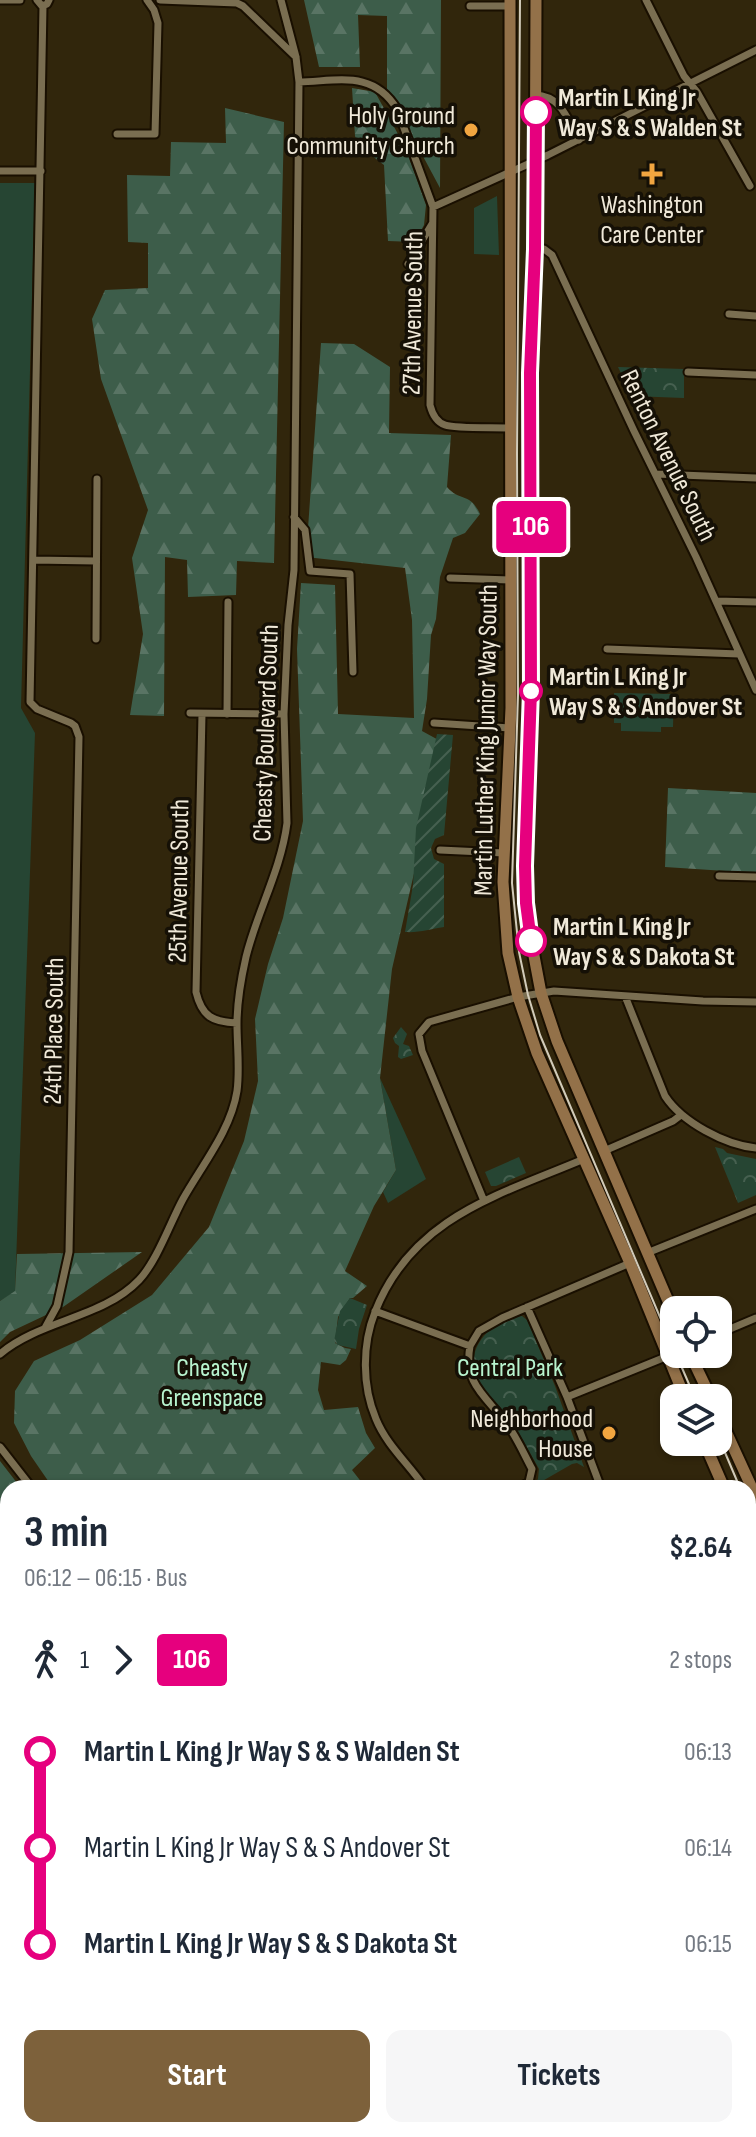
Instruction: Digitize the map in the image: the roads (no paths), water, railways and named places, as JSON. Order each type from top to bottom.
[{"type":"main road","name":"Martin Luther King Junior Way South","points":[[536,0],[535,249],[530,373],[532,660],[525,885],[529,934],[541,993],[557,1041],[666,1296]]},
{"type":"main road","name":"Martin Luther King Junior Way South","points":[[510,3],[510,728],[503,910],[518,997],[537,1053],[660,1336]]},
{"type":"main road","points":[[732,1441],[752,1480]]},
{"type":"main road","points":[[710,1456],[721,1480]]},
{"type":"street","points":[[0,0],[20,0]]},
{"type":"street","points":[[117,134],[155,134],[158,23],[147,0]]},
{"type":"street","points":[[160,0],[237,3],[296,57]]},
{"type":"street","name":"Cheasty Boulevard South","points":[[0,1354],[19,1340],[110,1301],[140,1278],[217,1142],[233,1105],[238,1076],[240,991],[249,948],[285,841],[287,798],[284,714],[294,570],[299,82],[296,57],[281,0]]},
{"type":"street","points":[[646,0],[684,76],[697,92],[750,186]]},
{"type":"street","points":[[43,2],[33,560],[96,561]]},
{"type":"street","points":[[470,6],[510,3]]},
{"type":"street","points":[[299,82],[368,82],[389,96],[397,109],[433,207],[510,174],[756,50]]},
{"type":"street","points":[[535,95],[549,96],[557,101],[579,140]]},
{"type":"street","points":[[0,171],[41,171]]},
{"type":"street","name":"27th Avenue South","points":[[433,207],[430,405],[436,419],[447,426],[511,428]]},
{"type":"street","points":[[408,264],[433,222]]},
{"type":"street","name":"Renton Avenue South","points":[[535,249],[544,249],[552,255],[756,690]]},
{"type":"street","points":[[729,314],[756,316]]},
{"type":"street","points":[[688,372],[756,375]]},
{"type":"street","points":[[656,474],[756,478]]},
{"type":"street","points":[[96,639],[97,479]]},
{"type":"street","points":[[294,517],[305,530],[310,571],[350,574],[353,672]]},
{"type":"street","name":"24th Place South","points":[[33,560],[30,702],[32,706],[71,723],[79,737],[69,1252],[57,1306],[45,1328]]},
{"type":"street","points":[[450,578],[511,580]]},
{"type":"street","points":[[716,601],[756,602]]},
{"type":"street","points":[[227,714],[228,602]]},
{"type":"street","points":[[607,649],[739,654]]},
{"type":"street","points":[[190,713],[284,714]]},
{"type":"street","name":"25th Avenue South","points":[[202,714],[196,992],[207,1016],[215,1021],[237,1023]]},
{"type":"street","points":[[434,723],[510,728]]},
{"type":"street","points":[[440,850],[504,853]]},
{"type":"street","points":[[719,876],[756,877]]},
{"type":"street","points":[[484,1201],[422,1051],[419,1034],[429,1022],[518,997],[554,991],[756,1002]]},
{"type":"street","points":[[625,996],[665,1096],[681,1115],[718,1136],[756,1148]]},
{"type":"street","points":[[603,1152],[681,1115]]},
{"type":"street","points":[[418,1480],[383,1432],[373,1411],[365,1372],[367,1338],[375,1311],[395,1272],[408,1255],[441,1226],[484,1201],[584,1159]]},
{"type":"street","points":[[647,1253],[756,1209]]},
{"type":"street","points":[[530,1480],[532,1469],[507,1424],[474,1385],[468,1359],[470,1346],[479,1331],[487,1326],[630,1263]]},
{"type":"street","points":[[527,1307],[567,1397],[598,1480]]},
{"type":"street","points":[[375,1311],[470,1346]]},
{"type":"street","points":[[732,1328],[756,1318]]},
{"type":"street","points":[[567,1397],[660,1359]]},
{"type":"street","points":[[0,1447],[26,1480]]},
{"type":"tram line","points":[[520,0],[518,695],[512,883],[519,952],[540,1035],[660,1317]]},
{"type":"tram line","points":[[682,1368],[689,1384]]},
{"type":"tram line","points":[[726,1456],[737,1480]]},
{"type":"place","name":"Martin L King Jr Way S & S Walden St","points":[[536,112]]},
{"type":"place","name":"Holy Ground Community Church","points":[[471,130]]},
{"type":"place","name":"Washington Care Center","points":[[652,174]]},
{"type":"place","name":"Martin L King Jr Way S & S Andover St","points":[[531,691]]},
{"type":"place","name":"Martin L King Jr Way S & S Dakota St","points":[[531,941]]},
{"type":"place","name":"Neighborhood House","points":[[609,1433]]},
{"type":"park label","name":"Central Park","points":[[510,1367]]},
{"type":"park label","name":"Cheasty Greenspace","points":[[212,1382]]}]
